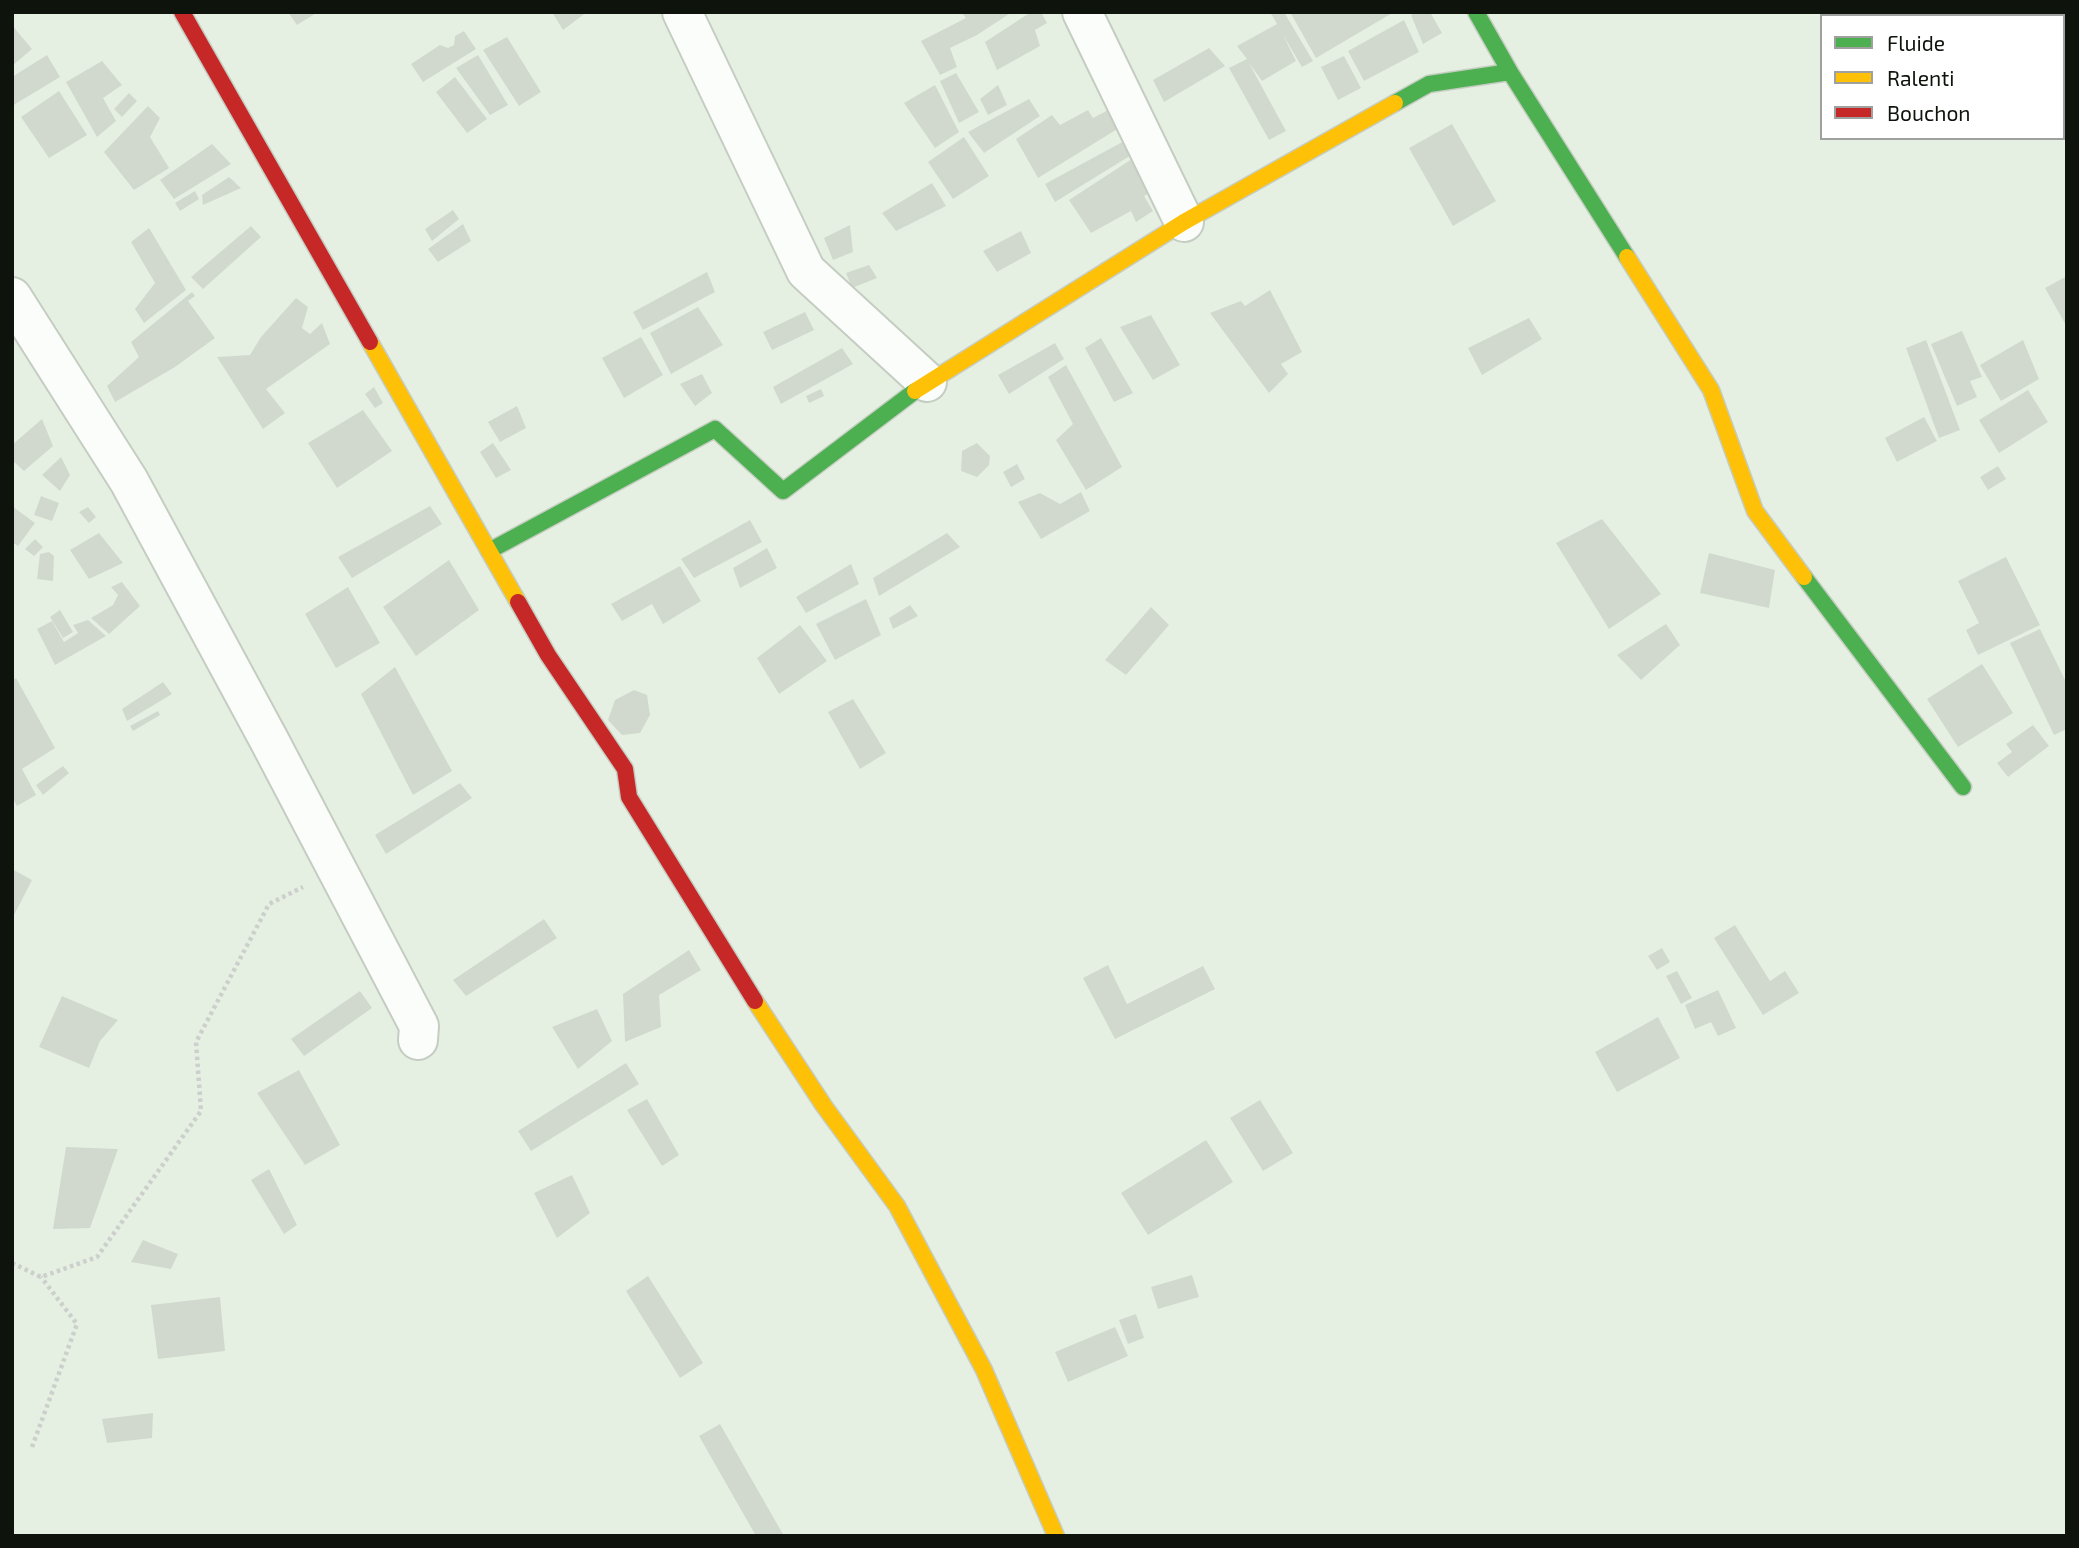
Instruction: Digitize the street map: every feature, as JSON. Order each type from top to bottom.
[{"type":"street","points":[[182,12],[548,655],[625,769],[629,797],[733,966],[824,1106],[897,1206],[984,1370],[1056,1536]]},
{"type":"street","points":[[682,12],[806,271],[927,382]]},
{"type":"street","points":[[1083,12],[1184,222]]},
{"type":"street","points":[[1476,12],[1510,72],[1711,390],[1755,511],[1963,787]]},
{"type":"street","points":[[489,551],[715,429],[783,491],[927,382],[1184,222],[1429,84],[1510,72]]},
{"type":"street","points":[[12,297],[129,481],[419,1026],[418,1040]]},
{"type":"path","points":[[41,1277],[97,1257],[201,1111],[196,1042],[269,904],[337,870]]},
{"type":"path","points":[[12,1263],[41,1277],[77,1324],[32,1447]]},
{"type":"building","points":[[288,12],[318,12],[297,25]]},
{"type":"building","points":[[552,12],[587,12],[563,30]]},
{"type":"building","points":[[961,12],[1012,12],[977,35],[950,48],[957,67],[940,75],[921,41],[966,18]]},
{"type":"building","points":[[1031,12],[1041,12],[1047,23],[1035,30],[1040,46],[997,70],[985,42]]},
{"type":"building","points":[[1270,12],[1284,12],[1313,61],[1302,67],[1283,35],[1296,61],[1262,81],[1249,63],[1286,131],[1269,140],[1229,68],[1247,59],[1237,46],[1277,24]]},
{"type":"building","points":[[1290,12],[1394,12],[1316,58]]},
{"type":"building","points":[[1416,12],[1430,12],[1442,33],[1423,44],[1411,15]]},
{"type":"building","points":[[1983,12],[2067,12],[2064,14]]},
{"type":"building","points":[[1404,20],[1419,52],[1364,81],[1348,51]]},
{"type":"building","points":[[12,25],[32,49],[12,66]]},
{"type":"building","points":[[464,31],[476,49],[423,82],[411,64],[440,45],[448,48],[454,45],[455,36]]},
{"type":"building","points":[[507,37],[541,92],[519,106],[483,50]]},
{"type":"building","points":[[1209,48],[1225,66],[1164,102],[1153,80]]},
{"type":"building","points":[[47,55],[60,77],[12,106],[12,77]]},
{"type":"building","points":[[478,55],[508,105],[490,115],[456,68]]},
{"type":"building","points":[[1344,56],[1361,88],[1338,100],[1321,67]]},
{"type":"building","points":[[102,61],[122,85],[103,98],[116,121],[97,137],[66,82]]},
{"type":"building","points":[[956,73],[979,112],[959,123],[940,81]]},
{"type":"building","points":[[455,77],[487,119],[467,133],[436,92]]},
{"type":"building","points":[[935,85],[959,132],[935,148],[904,103]]},
{"type":"building","points":[[998,85],[1007,105],[988,115],[980,99]]},
{"type":"building","points":[[59,91],[87,135],[49,158],[21,117]]},
{"type":"building","points":[[129,93],[137,101],[122,117],[114,109]]},
{"type":"building","points":[[1029,99],[1040,116],[984,153],[968,132]]},
{"type":"building","points":[[148,106],[160,118],[150,137],[169,168],[134,190],[104,152]]},
{"type":"building","points":[[1110,109],[1119,128],[1038,178],[1016,139],[1052,115],[1060,125],[1088,110],[1093,118]]},
{"type":"building","points":[[1452,124],[1496,201],[1453,226],[1409,148]]},
{"type":"building","points":[[964,137],[989,176],[953,199],[928,162]]},
{"type":"building","points":[[1126,140],[1133,154],[1055,202],[1045,184]]},
{"type":"building","points":[[212,144],[231,164],[174,199],[160,180]]},
{"type":"building","points":[[1135,157],[1154,190],[1144,196],[1153,211],[1136,222],[1131,211],[1091,233],[1069,200]]},
{"type":"building","points":[[229,177],[241,188],[203,205],[202,195]]},
{"type":"building","points":[[932,183],[946,206],[896,231],[882,213]]},
{"type":"building","points":[[195,191],[199,199],[180,211],[175,203]]},
{"type":"building","points":[[453,210],[459,219],[432,241],[425,229]]},
{"type":"building","points":[[463,224],[471,241],[438,262],[428,249]]},
{"type":"building","points":[[850,225],[853,252],[833,260],[824,238]]},
{"type":"building","points":[[251,226],[261,237],[203,289],[191,277]]},
{"type":"building","points":[[149,228],[186,290],[144,323],[135,309],[155,283],[131,242]]},
{"type":"building","points":[[1021,231],[1031,253],[997,272],[983,251]]},
{"type":"building","points":[[869,265],[877,278],[852,288],[846,273]]},
{"type":"building","points":[[707,272],[715,292],[643,330],[633,312]]},
{"type":"building","points":[[2067,276],[2067,327],[2045,288]]},
{"type":"building","points":[[1270,290],[1302,352],[1281,364],[1288,374],[1269,393],[1210,313],[1241,301],[1245,306]]},
{"type":"building","points":[[192,292],[195,296],[188,301],[215,338],[175,367],[115,402],[107,386],[139,357],[131,342]]},
{"type":"building","points":[[296,298],[308,307],[302,328],[310,334],[322,323],[330,344],[266,389],[285,413],[263,429],[217,357],[250,355],[261,337]]},
{"type":"building","points":[[698,307],[723,345],[671,374],[650,333]]},
{"type":"building","points":[[805,312],[814,330],[772,350],[763,332]]},
{"type":"building","points":[[1151,315],[1180,365],[1153,380],[1120,327]]},
{"type":"building","points":[[1529,318],[1542,339],[1482,375],[1468,348]]},
{"type":"building","points":[[1962,331],[1982,377],[1970,381],[1977,397],[1957,406],[1931,344]]},
{"type":"building","points":[[641,337],[663,375],[624,398],[602,358]]},
{"type":"building","points":[[1101,338],[1133,393],[1114,402],[1085,348]]},
{"type":"building","points":[[1926,340],[1960,430],[1939,438],[1906,348]]},
{"type":"building","points":[[2023,340],[2039,379],[2001,401],[1980,365]]},
{"type":"building","points":[[1055,343],[1064,359],[1009,394],[998,375]]},
{"type":"building","points":[[842,348],[853,364],[781,404],[773,387]]},
{"type":"building","points":[[1066,365],[1122,467],[1086,490],[1056,440],[1073,424],[1048,377]]},
{"type":"building","points":[[702,374],[712,393],[695,406],[680,384]]},
{"type":"building","points":[[374,387],[383,403],[375,408],[365,394]]},
{"type":"building","points":[[821,389],[824,396],[809,403],[806,396]]},
{"type":"building","points":[[2028,390],[2048,422],[1999,453],[1979,420]]},
{"type":"building","points":[[517,406],[526,428],[500,442],[488,422]]},
{"type":"building","points":[[363,410],[392,451],[337,488],[308,443]]},
{"type":"building","points":[[1924,417],[1937,441],[1897,462],[1885,438]]},
{"type":"building","points":[[42,419],[53,446],[24,471],[12,460],[12,445]]},
{"type":"building","points":[[493,443],[511,470],[496,478],[480,452]]},
{"type":"building","points":[[977,443],[990,456],[989,465],[977,477],[961,471],[962,451]]},
{"type":"building","points":[[61,457],[70,475],[60,491],[42,475]]},
{"type":"building","points":[[1017,464],[1025,479],[1011,487],[1003,472]]},
{"type":"building","points":[[1998,466],[2006,479],[1988,490],[1980,477]]},
{"type":"building","points":[[1081,492],[1090,511],[1041,539],[1018,502],[1040,493],[1060,504]]},
{"type":"building","points":[[41,496],[59,503],[52,521],[34,515]]},
{"type":"building","points":[[12,506],[35,523],[18,546],[12,542]]},
{"type":"building","points":[[430,506],[442,524],[352,578],[338,557]]},
{"type":"building","points":[[88,507],[96,517],[89,523],[79,512]]},
{"type":"building","points":[[1602,519],[1661,594],[1609,629],[1556,543]]},
{"type":"building","points":[[750,520],[762,542],[694,578],[681,559]]},
{"type":"building","points":[[99,533],[123,563],[89,579],[70,550]]},
{"type":"building","points":[[947,533],[960,547],[879,596],[873,578]]},
{"type":"building","points":[[35,539],[43,547],[34,556],[25,549]]},
{"type":"building","points":[[767,548],[777,568],[740,588],[733,568]]},
{"type":"building","points":[[49,552],[54,556],[53,581],[37,579],[40,554]]},
{"type":"building","points":[[1709,553],[1775,570],[1769,608],[1700,593]]},
{"type":"building","points":[[2006,557],[2040,625],[1978,655],[1966,630],[1979,623],[1958,581]]},
{"type":"building","points":[[449,560],[479,610],[416,656],[383,607]]},
{"type":"building","points":[[851,564],[859,584],[806,613],[796,597]]},
{"type":"building","points":[[680,566],[701,601],[663,624],[652,604],[622,621],[611,604]]},
{"type":"building","points":[[122,582],[140,606],[109,634],[91,618],[113,605],[118,595],[111,587]]},
{"type":"building","points":[[348,587],[380,643],[336,668],[305,614]]},
{"type":"building","points":[[866,599],[881,635],[835,660],[816,624]]},
{"type":"building","points":[[910,605],[918,616],[893,629],[889,618]]},
{"type":"building","points":[[1151,607],[1169,625],[1126,675],[1105,660]]},
{"type":"building","points":[[60,610],[73,632],[63,638],[50,617]]},
{"type":"building","points":[[88,620],[106,636],[55,665],[37,629],[52,621],[64,642],[78,633],[73,625]]},
{"type":"building","points":[[1666,624],[1680,645],[1641,680],[1617,655]]},
{"type":"building","points":[[800,625],[827,661],[779,694],[757,658]]},
{"type":"building","points":[[2040,629],[2067,684],[2067,729],[2054,735],[2010,643]]},
{"type":"building","points":[[1982,664],[2013,713],[1958,747],[1927,699]]},
{"type":"building","points":[[395,667],[452,771],[413,795],[361,694]]},
{"type":"building","points":[[16,678],[55,748],[22,769],[36,795],[17,806],[12,797],[12,681]]},
{"type":"building","points":[[163,682],[172,694],[127,721],[122,709]]},
{"type":"building","points":[[634,690],[647,695],[650,715],[640,733],[622,735],[608,720],[615,700]]},
{"type":"building","points":[[853,699],[886,753],[860,769],[828,712]]},
{"type":"building","points":[[158,711],[160,715],[133,731],[130,726]]},
{"type":"building","points":[[2033,725],[2049,746],[2008,777],[1997,763],[2012,752],[2006,744]]},
{"type":"building","points":[[63,766],[69,773],[43,795],[36,785]]},
{"type":"building","points":[[460,783],[472,798],[386,854],[375,835]]},
{"type":"building","points":[[12,869],[32,880],[12,919]]},
{"type":"building","points":[[544,919],[557,938],[466,996],[453,980]]},
{"type":"building","points":[[1735,925],[1770,981],[1785,971],[1799,993],[1763,1015],[1714,938]]},
{"type":"building","points":[[1662,948],[1670,962],[1657,970],[1648,956]]},
{"type":"building","points":[[689,950],[701,970],[659,995],[661,1027],[625,1042],[623,994]]},
{"type":"building","points":[[1108,965],[1127,1004],[1203,966],[1215,989],[1115,1039],[1083,978]]},
{"type":"building","points":[[1677,971],[1692,998],[1681,1004],[1666,976]]},
{"type":"building","points":[[1718,990],[1736,1028],[1718,1036],[1711,1022],[1695,1029],[1685,1005]]},
{"type":"building","points":[[360,991],[372,1008],[304,1056],[291,1039]]},
{"type":"building","points":[[62,996],[118,1020],[100,1041],[89,1068],[39,1047]]},
{"type":"building","points":[[597,1009],[612,1041],[578,1069],[552,1027]]},
{"type":"building","points":[[1658,1017],[1680,1058],[1617,1092],[1595,1052]]},
{"type":"building","points":[[626,1063],[639,1084],[531,1151],[518,1131]]},
{"type":"building","points":[[299,1070],[340,1145],[305,1165],[257,1093]]},
{"type":"building","points":[[647,1099],[679,1155],[662,1166],[627,1110]]},
{"type":"building","points":[[1260,1100],[1293,1153],[1263,1171],[1230,1118]]},
{"type":"building","points":[[1206,1140],[1233,1182],[1148,1235],[1121,1193]]},
{"type":"building","points":[[66,1147],[118,1149],[90,1228],[53,1229]]},
{"type":"building","points":[[269,1169],[297,1225],[284,1234],[251,1180]]},
{"type":"building","points":[[572,1175],[590,1213],[557,1238],[534,1193]]},
{"type":"building","points":[[143,1240],[178,1254],[171,1269],[131,1262]]},
{"type":"building","points":[[1192,1275],[1199,1297],[1158,1309],[1151,1287]]},
{"type":"building","points":[[648,1276],[703,1363],[680,1378],[626,1291]]},
{"type":"building","points":[[220,1297],[225,1351],[158,1359],[151,1305]]},
{"type":"building","points":[[1136,1314],[1144,1338],[1128,1344],[1119,1320]]},
{"type":"building","points":[[1115,1327],[1128,1356],[1068,1382],[1055,1352]]},
{"type":"building","points":[[153,1413],[152,1438],[107,1443],[102,1419]]},
{"type":"building","points":[[720,1424],[784,1536],[756,1536],[699,1436]]},
{"type":"traffic: fast","points":[[1476,12],[1510,72],[1627,257]]},
{"type":"traffic: fast","points":[[1395,103],[1429,84],[1510,72]]},
{"type":"traffic: fast","points":[[489,551],[715,429],[783,491],[915,391]]},
{"type":"traffic: fast","points":[[1804,577],[1963,787]]},
{"type":"traffic: slow","points":[[915,391],[1184,222],[1395,103]]},
{"type":"traffic: slow","points":[[1627,257],[1711,390],[1755,511],[1804,577]]},
{"type":"traffic: slow","points":[[370,342],[518,602]]},
{"type":"traffic: slow","points":[[755,1001],[824,1106],[897,1206],[984,1370],[1056,1536]]},
{"type":"traffic: jam","points":[[182,12],[370,342]]},
{"type":"traffic: jam","points":[[518,602],[548,655],[625,769],[629,797],[755,1001]]}]
